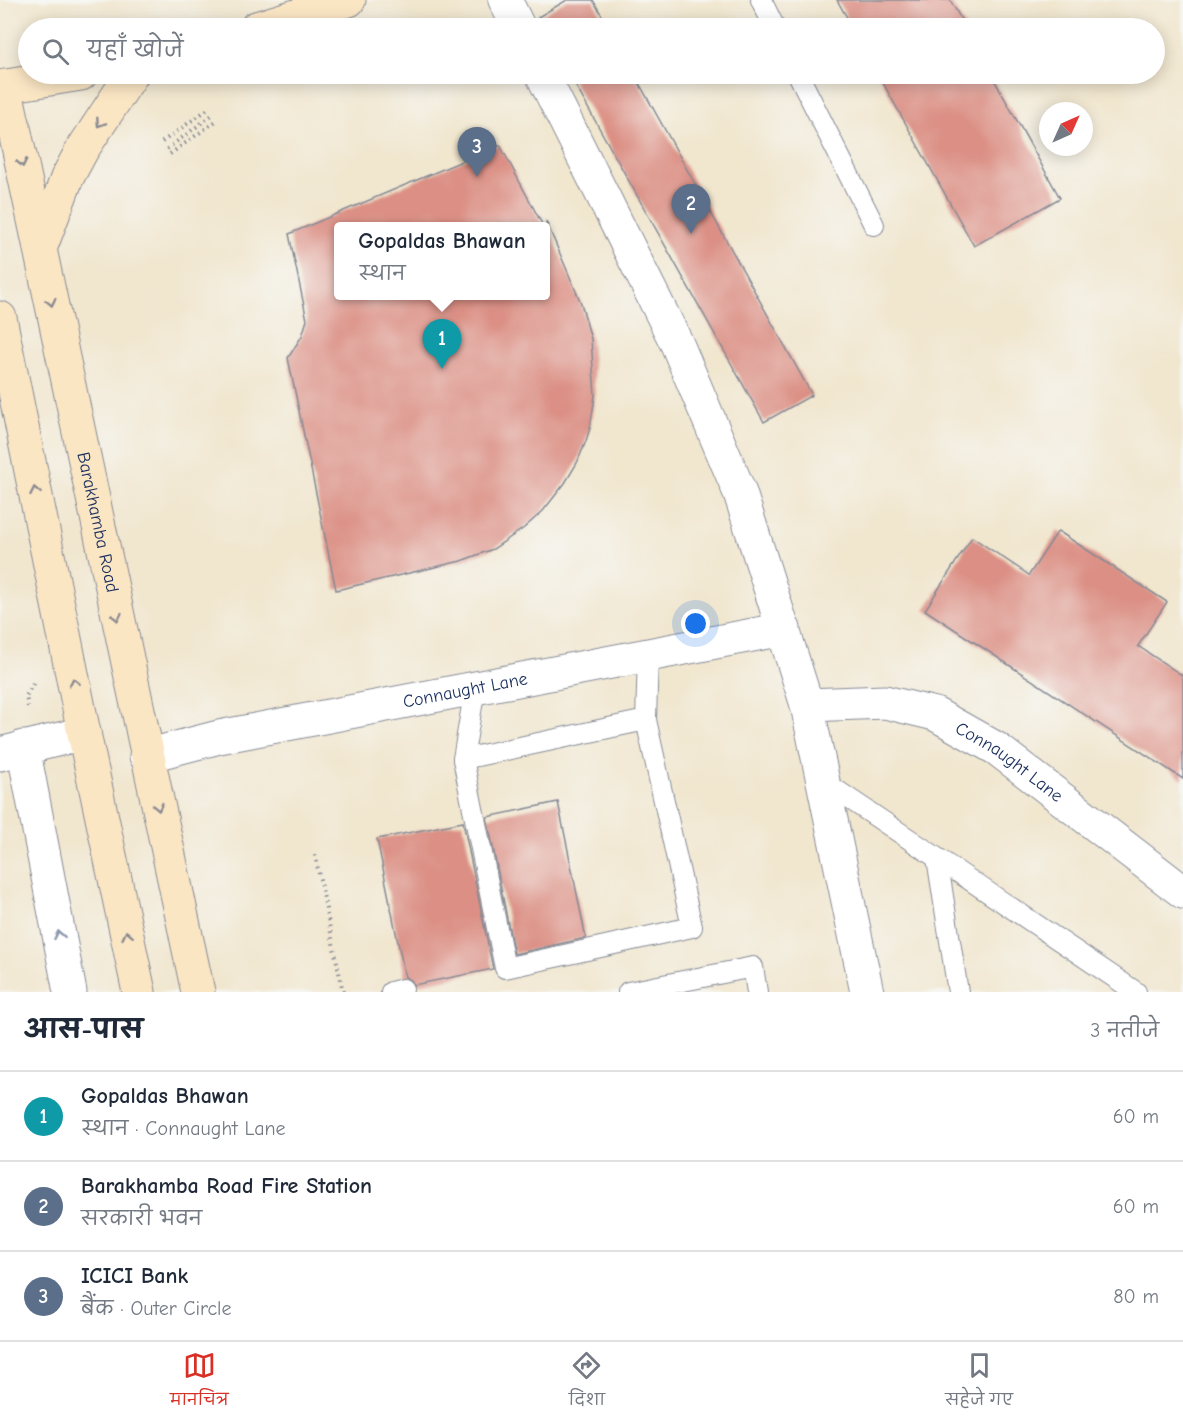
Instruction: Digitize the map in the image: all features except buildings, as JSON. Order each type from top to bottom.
[{"type":"main road","points":[[289,18],[349,0]]},
{"type":"main road","points":[[3,86],[18,84]]},
{"type":"main road","points":[[40,249],[67,178],[82,150],[125,84]]},
{"type":"main road","name":"Barakhamba Road","points":[[3,86],[40,249],[198,992]]},
{"type":"main road","points":[[0,318],[139,992]]},
{"type":"street","points":[[505,0],[514,18]]},
{"type":"street","points":[[547,84],[677,344],[740,493],[807,705],[867,992]]},
{"type":"street","name":"Connaught Lane","points":[[146,756],[219,737],[783,629]]},
{"type":"street","name":"Connaught Lane","points":[[807,705],[885,702],[935,714],[997,748],[1183,892]]},
{"type":"street","points":[[70,992],[12,751],[84,733]]},
{"type":"lane","points":[[761,0],[770,18]]},
{"type":"lane","points":[[803,84],[874,225]]},
{"type":"lane","points":[[475,688],[463,759],[505,968],[692,927],[646,720],[648,655]]},
{"type":"lane","points":[[463,759],[646,720]]},
{"type":"lane","points":[[823,781],[1136,992]]},
{"type":"lane","points":[[937,858],[958,992]]},
{"type":"lane","points":[[628,992],[753,967],[757,992]]},
{"type":"path","points":[[162,142],[208,109]]},
{"type":"path","points":[[166,149],[212,115]]},
{"type":"path","points":[[170,154],[216,121]]},
{"type":"path","points":[[28,707],[26,696],[34,681]]},
{"type":"path","points":[[315,855],[343,992]]},
{"type":"place","name":"ICICI Bank","points":[[477,177]]},
{"type":"place","name":"Barakhamba Road Fire Station","points":[[691,234]]},
{"type":"place","name":"Gopaldas Bhawan","points":[[442,369]]}]
